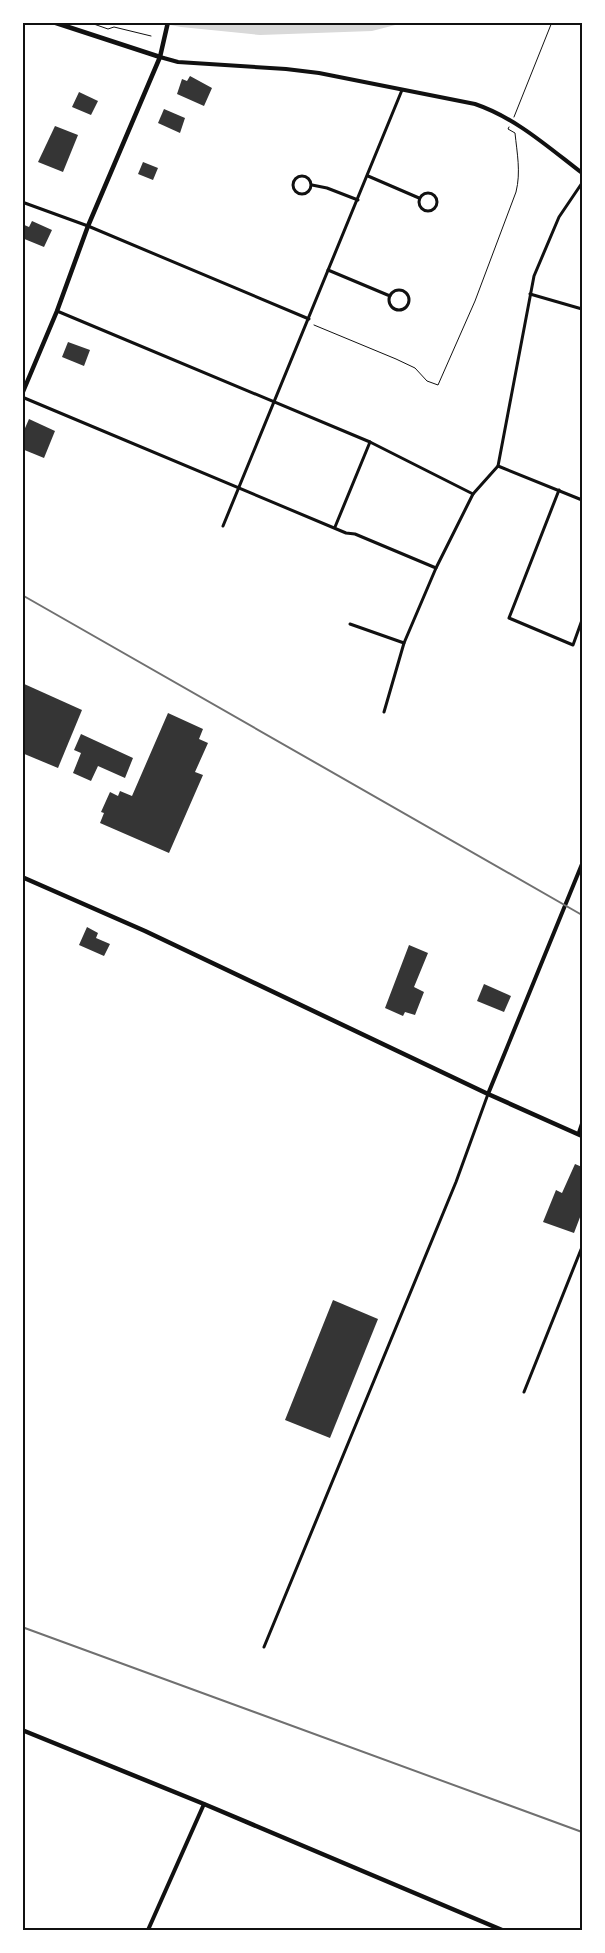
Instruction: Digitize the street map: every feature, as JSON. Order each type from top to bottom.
[{"type":"main road","points":[[52,22],[160,56]]},
{"type":"main road","points":[[22,396],[57,311],[88,226],[160,56],[168,22]]},
{"type":"main road","points":[[22,877],[145,932],[488,1094],[580,1135]]},
{"type":"main road","points":[[22,1730],[204,1804],[502,1930]]},
{"type":"street","points":[[160,56],[178,62],[318,74],[475,104],[496,111],[512,120],[582,173]]},
{"type":"street","points":[[223,526],[402,90]]},
{"type":"street","points":[[302,175],[310,179],[312,185],[309,191],[301,194],[295,191],[293,185],[294,179],[302,175]]},
{"type":"street","points":[[368,176],[419,198]]},
{"type":"street","points":[[384,712],[404,643],[436,568],[473,494],[498,466],[530,294],[538,264],[563,208],[582,184]]},
{"type":"street","points":[[312,185],[327,188],[358,200]]},
{"type":"street","points":[[429,192],[434,195],[437,204],[434,209],[425,210],[419,204],[419,198],[429,192]]},
{"type":"street","points":[[22,202],[88,226],[309,319]]},
{"type":"street","points":[[328,270],[390,296]]},
{"type":"street","points":[[396,291],[403,291],[408,297],[407,305],[401,309],[396,309],[390,304],[390,296],[396,291]]},
{"type":"street","points":[[530,294],[582,309]]},
{"type":"street","points":[[57,311],[370,442],[473,494]]},
{"type":"street","points":[[22,396],[436,568]]},
{"type":"street","points":[[335,527],[370,442]]},
{"type":"street","points":[[498,466],[582,500]]},
{"type":"street","points":[[559,490],[509,618],[572,645],[582,620]]},
{"type":"street","points":[[350,624],[404,643]]},
{"type":"street","points":[[264,1647],[456,1182],[488,1094],[582,864]]},
{"type":"street","points":[[580,1135],[582,1122]]},
{"type":"street","points":[[524,1392],[582,1247]]},
{"type":"street","points":[[148,1930],[204,1804]]},
{"type":"path","points":[[88,22],[108,29],[114,27],[151,36]]},
{"type":"path","points":[[314,325],[415,368],[428,381],[438,385],[475,301],[518,186],[519,168],[515,133],[508,129],[552,22]]},
{"type":"shaded area","points":[[159,23],[403,23],[372,31],[260,35]]},
{"type":"building","points":[[190,76],[212,88],[204,106],[177,94],[182,79],[187,81]]},
{"type":"building","points":[[79,92],[98,101],[91,115],[72,107]]},
{"type":"building","points":[[164,109],[185,118],[180,133],[158,123]]},
{"type":"building","points":[[55,126],[78,135],[63,172],[38,162]]},
{"type":"building","points":[[143,162],[158,168],[153,180],[138,174]]},
{"type":"building","points":[[32,221],[52,230],[44,247],[22,238],[22,224],[29,227]]},
{"type":"building","points":[[68,342],[90,350],[84,366],[62,357]]},
{"type":"building","points":[[29,419],[55,431],[44,458],[22,449],[22,435]]},
{"type":"building","points":[[22,683],[82,710],[58,768],[22,753]]},
{"type":"building","points":[[168,713],[203,729],[199,739],[208,743],[195,772],[203,775],[169,853],[100,823],[104,813],[101,812],[110,792],[118,796],[120,791],[132,796]]},
{"type":"building","points":[[81,734],[133,758],[125,778],[98,766],[91,781],[73,773],[81,753],[74,750]]},
{"type":"building","points":[[87,927],[98,933],[96,938],[110,944],[104,956],[79,945]]},
{"type":"building","points":[[409,945],[428,953],[414,987],[424,992],[415,1015],[405,1012],[403,1016],[385,1008]]},
{"type":"building","points":[[484,984],[511,996],[504,1012],[477,1001]]},
{"type":"building","points":[[575,1164],[582,1167],[582,1212],[574,1233],[543,1222],[556,1190],[562,1193]]},
{"type":"building","points":[[333,1300],[378,1319],[330,1438],[285,1420]]},
{"type":"railway","points":[[22,595],[582,915]]},
{"type":"railway","points":[[22,1627],[582,1832]]}]
